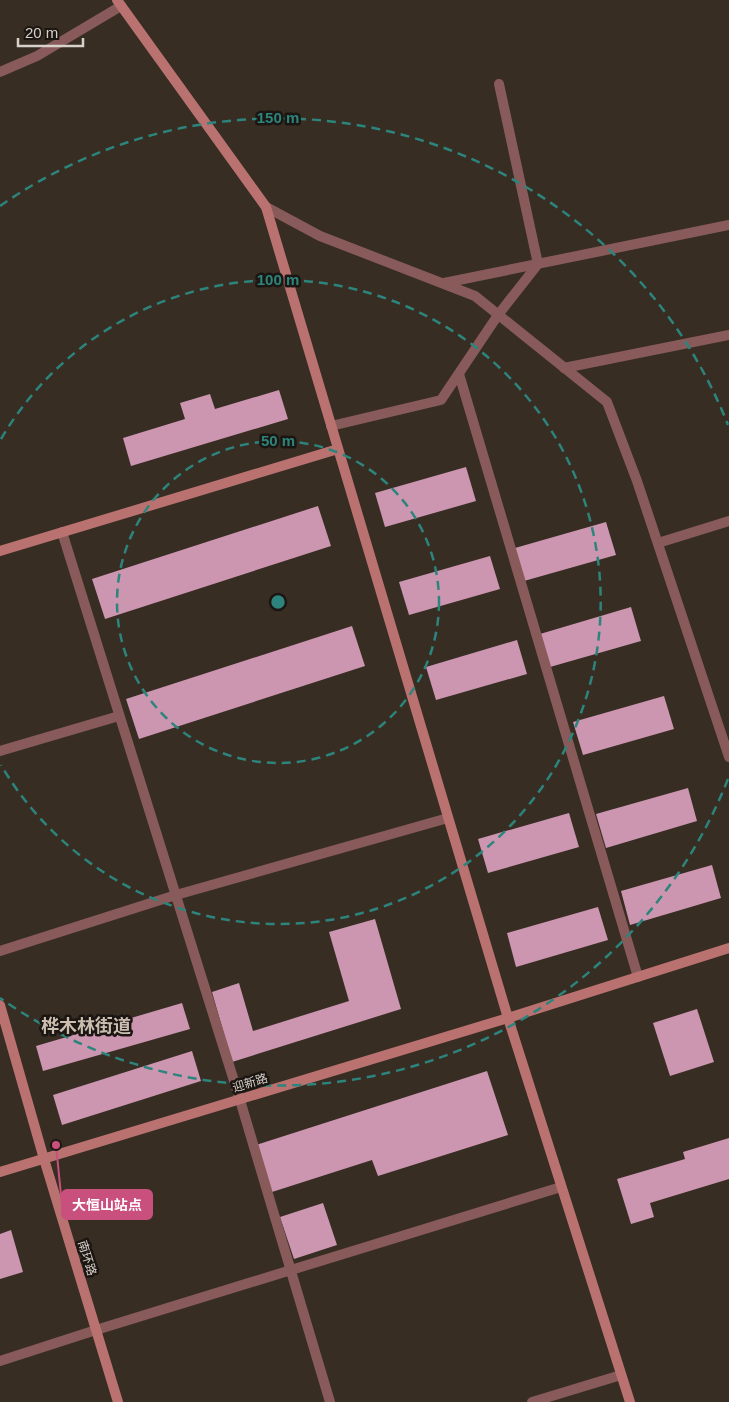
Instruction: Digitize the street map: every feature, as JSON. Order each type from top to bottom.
[{"type":"street","points":[[0,72],[38,56],[119,3],[266,208],[508,1018],[630,1402]]},
{"type":"street","points":[[499,84],[538,264]]},
{"type":"street","points":[[266,208],[320,236],[475,296],[607,402],[637,481],[729,757]]},
{"type":"street","points":[[443,284],[729,225]]},
{"type":"street","points":[[331,426],[441,400],[498,315],[538,264]]},
{"type":"street","points":[[564,368],[729,335]]},
{"type":"street","points":[[459,374],[638,977]]},
{"type":"street","points":[[0,551],[338,449]]},
{"type":"street","points":[[658,543],[729,520]]},
{"type":"street","points":[[62,532],[240,1100],[330,1402]]},
{"type":"street","points":[[0,750],[119,716]]},
{"type":"street","points":[[0,951],[176,895],[448,818]]},
{"type":"street","name":"迎新路","points":[[0,1172],[508,1018],[729,948]]},
{"type":"street","name":"南环路","points":[[0,1005],[2,1023],[118,1402]]},
{"type":"street","points":[[0,1361],[562,1187]]},
{"type":"street","points":[[532,1402],[621,1375]]},
{"type":"building","points":[[279,390],[288,419],[131,466],[123,438],[185,419],[180,403],[210,394],[215,409]]},
{"type":"building","points":[[466,467],[476,501],[385,527],[375,493]]},
{"type":"building","points":[[318,506],[331,546],[105,619],[92,579]]},
{"type":"building","points":[[606,522],[616,555],[524,581],[515,548]]},
{"type":"building","points":[[490,556],[500,589],[409,615],[399,582]]},
{"type":"building","points":[[631,607],[641,641],[550,667],[540,634]]},
{"type":"building","points":[[352,626],[365,666],[139,739],[126,699]]},
{"type":"building","points":[[517,640],[527,674],[436,700],[426,667]]},
{"type":"building","points":[[664,696],[674,729],[583,755],[573,722]]},
{"type":"building","points":[[688,788],[697,821],[606,848],[596,814]]},
{"type":"building","points":[[569,813],[579,847],[488,873],[478,839]]},
{"type":"building","points":[[712,865],[721,898],[630,925],[621,891]]},
{"type":"building","points":[[598,907],[608,940],[516,967],[507,933]]},
{"type":"building","points":[[375,919],[401,1009],[232,1062],[212,992],[239,983],[253,1031],[349,1001],[329,932]]},
{"type":"building","points":[[182,1003],[190,1029],[43,1071],[36,1046]]},
{"type":"building","points":[[697,1009],[714,1062],[670,1076],[653,1023]]},
{"type":"building","points":[[192,1051],[201,1081],[62,1125],[53,1095]]},
{"type":"building","points":[[487,1071],[508,1135],[378,1176],[372,1160],[272,1192],[256,1145]]},
{"type":"building","points":[[729,1138],[729,1179],[650,1203],[654,1217],[631,1224],[617,1179],[685,1159],[683,1152]]},
{"type":"building","points":[[323,1203],[337,1245],[294,1259],[280,1217]]},
{"type":"building","points":[[11,1230],[23,1272],[0,1279],[0,1234]]},
{"type":"place","name":"大恒山站点","points":[[56,1145]]},
{"type":"district","name":"桦木林街道","points":[[86,1026]]}]
